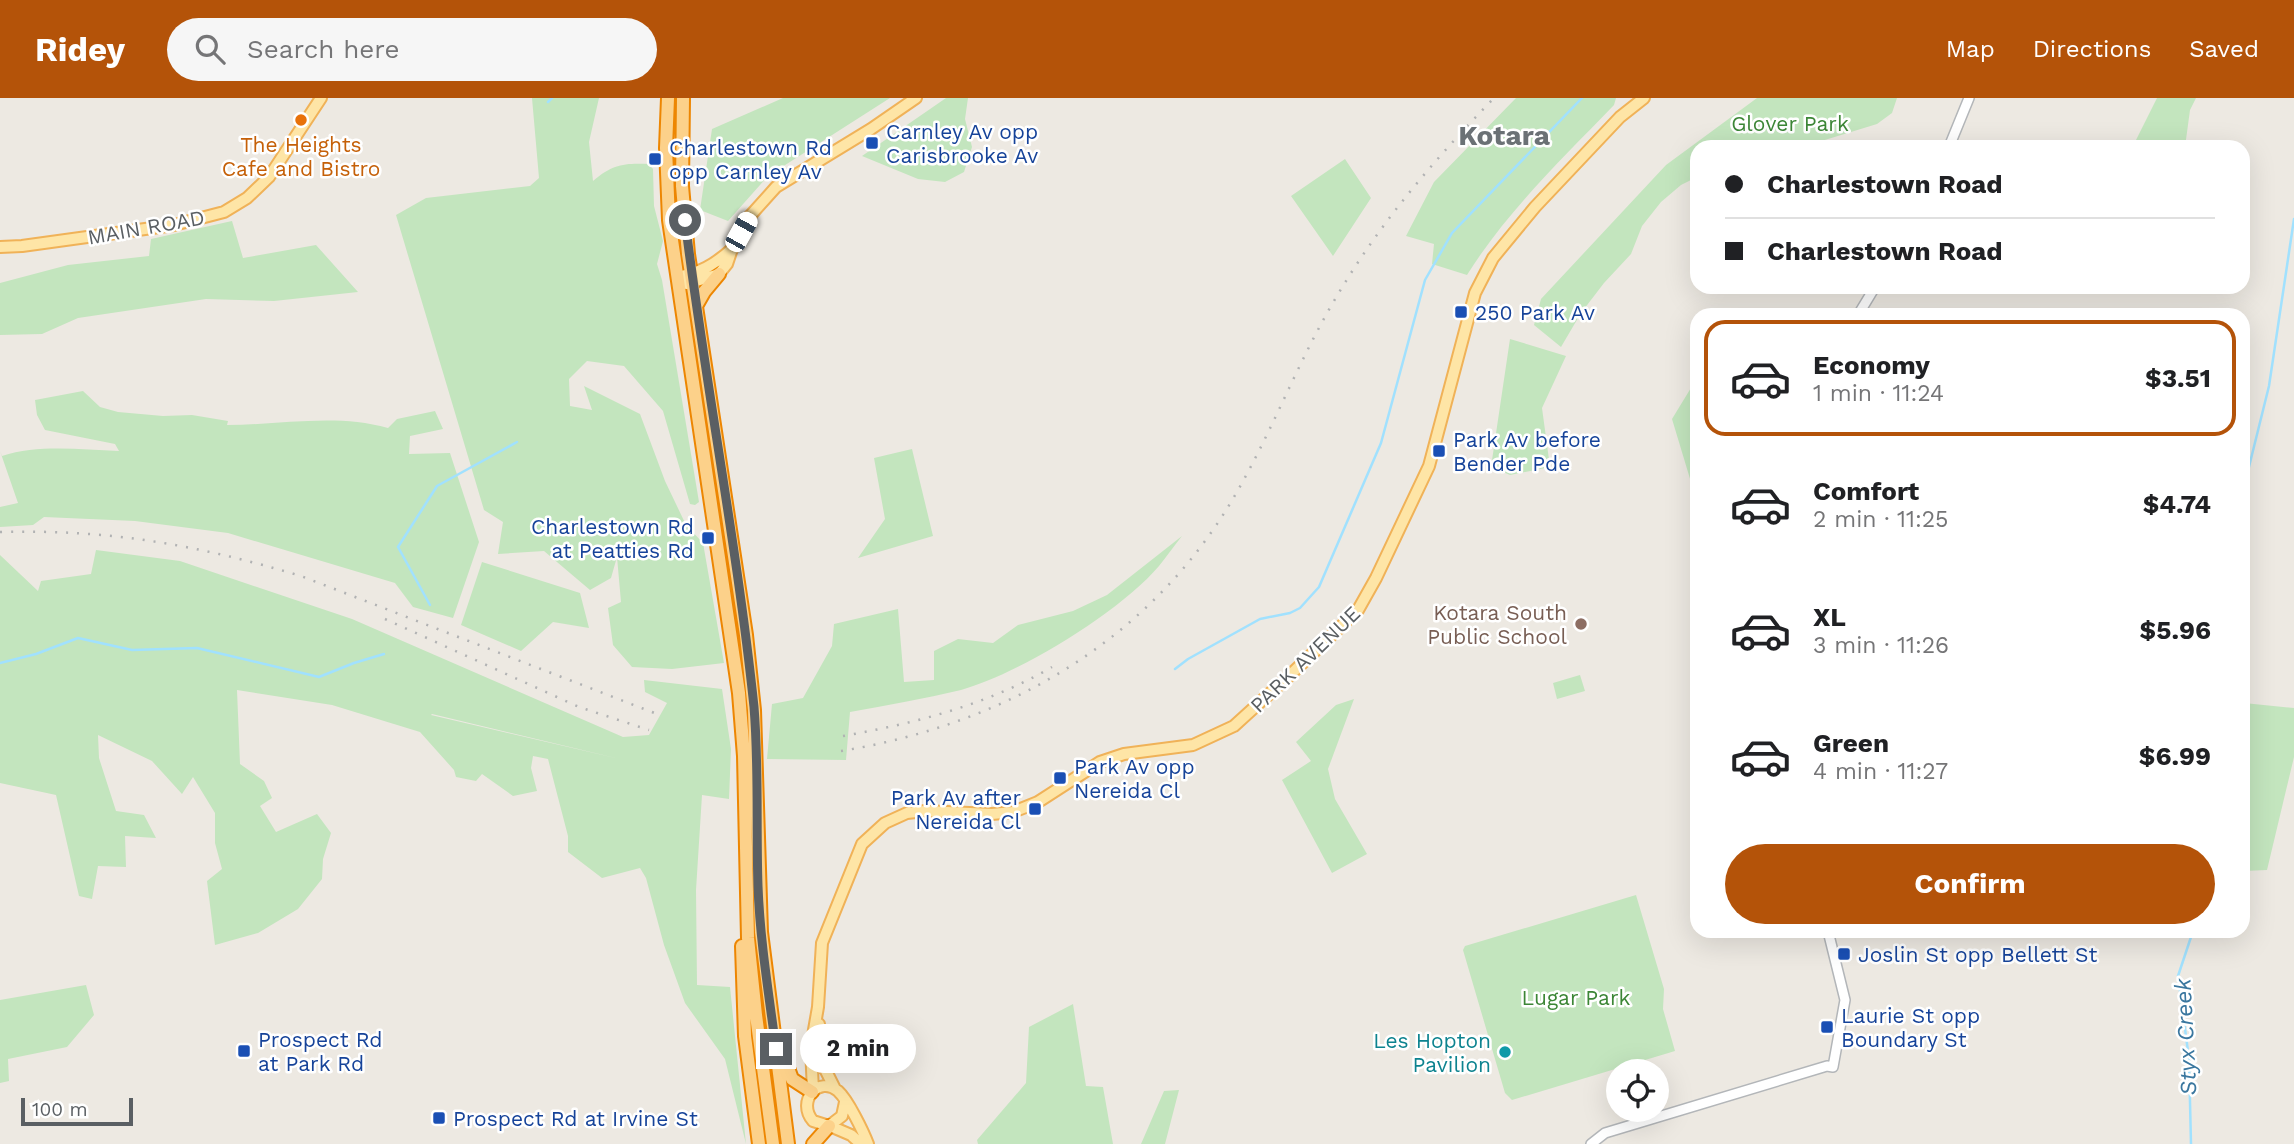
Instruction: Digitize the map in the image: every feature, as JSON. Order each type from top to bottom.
[{"type":"highway","points":[[668,98],[667,179],[677,281],[739,693],[744,756],[748,938],[773,1144]]},
{"type":"highway","points":[[683,98],[682,186],[692,279],[746,635],[754,710],[761,932],[788,1144]]},
{"type":"highway","points":[[696,306],[719,274]]},
{"type":"highway","points":[[748,938],[742,945],[742,986],[749,1076],[759,1144]]},
{"type":"highway","points":[[776,1049],[784,1057],[792,1079],[813,1091]]},
{"type":"highway","points":[[813,1144],[829,1126]]},
{"type":"main road","name":"MAIN ROAD","points":[[0,247],[174,225],[224,212],[247,198],[269,177],[321,98]]},
{"type":"main road","points":[[677,281],[719,274],[727,264],[750,216],[776,187],[916,98]]},
{"type":"main road","name":"PARK AVENUE","points":[[813,1091],[811,1047],[818,1007],[822,943],[862,844],[885,823],[916,811],[992,814],[1013,812],[1038,802],[1100,762],[1124,754],[1176,749],[1210,738],[1242,719],[1358,610],[1429,466],[1480,281],[1500,247],[1526,217],[1620,117],[1644,98]]},
{"type":"main road","points":[[692,279],[732,249]]},
{"type":"main road","name":"PARK AVENUE","points":[[818,1007],[822,1063],[835,1088]]},
{"type":"main road","points":[[861,1144],[851,1135],[816,1123],[807,1112],[807,1100],[813,1091],[822,1087],[835,1088],[868,1144]]},
{"type":"main road","points":[[829,1126],[842,1116],[845,1102]]},
{"type":"street","points":[[1952,140],[1969,98]]},
{"type":"street","points":[[1591,1144],[1605,1133],[1827,1066],[1833,1067],[1845,1000],[1830,938]]},
{"type":"green space","points":[[532,98],[599,98],[589,142],[593,181],[607,171],[626,164],[649,164],[653,169],[654,206],[663,241],[657,264],[662,280],[699,502],[690,504],[663,411],[624,366],[587,361],[569,379],[570,406],[592,410],[584,386],[640,414],[665,481],[686,525],[703,543],[724,663],[672,669],[632,667],[613,645],[608,608],[621,602],[617,557],[611,578],[590,590],[544,551],[498,554],[503,522],[484,510],[396,215],[426,198],[530,186],[539,178]]},
{"type":"green space","points":[[783,98],[890,98],[768,176],[728,221],[700,210],[712,129]]},
{"type":"green space","points":[[946,98],[968,98],[965,119],[972,147],[964,172],[945,182],[918,179],[862,156]]},
{"type":"green space","points":[[1516,98],[1616,98],[1614,105],[1517,207],[1467,275],[1432,264],[1434,244],[1406,236],[1434,182]]},
{"type":"green space","name":"Glover Park","points":[[1757,98],[1897,98],[1892,113],[1877,124],[1825,140],[1700,140]]},
{"type":"green space","points":[[2157,98],[2196,98],[2190,110],[2186,140],[2136,140]]},
{"type":"green space","name":"Glover Park","points":[[1690,147],[1690,180],[1661,202],[1642,226],[1631,254],[1581,313],[1561,347],[1534,325],[1541,299],[1666,165]]},
{"type":"green space","points":[[1345,159],[1371,198],[1333,256],[1291,196]]},
{"type":"green space","points":[[232,221],[243,258],[316,245],[358,292],[274,301],[206,299],[78,318],[42,334],[0,335],[0,283],[68,265],[149,256],[151,239]]},
{"type":"green space","points":[[1510,339],[1566,356],[1542,408],[1550,467],[1510,475],[1491,467]]},
{"type":"green space","points":[[1690,389],[1690,479],[1672,419]]},
{"type":"green space","points":[[83,391],[100,407],[118,412],[163,416],[192,415],[228,421],[227,425],[328,420],[388,428],[397,419],[435,411],[443,429],[410,436],[409,454],[450,453],[479,542],[453,618],[413,607],[395,583],[228,533],[135,521],[44,517],[33,525],[0,527],[0,507],[18,503],[0,451],[2,456],[45,449],[119,451],[115,444],[45,430],[37,415],[35,400]]},
{"type":"green space","points":[[912,449],[933,536],[858,558],[885,519],[874,458]]},
{"type":"green space","points":[[1182,536],[1159,566],[1120,603],[1039,656],[985,682],[961,690],[850,712],[846,760],[767,759],[772,704],[803,698],[832,646],[834,624],[898,609],[904,682],[934,680],[934,651],[958,639],[993,643],[1018,625],[1073,611],[1107,595]]},
{"type":"green space","points":[[96,550],[180,561],[352,619],[623,737],[649,735],[667,703],[645,692],[644,680],[722,689],[731,749],[729,799],[702,795],[696,890],[697,985],[730,987],[746,1144],[725,1059],[685,1003],[664,945],[646,878],[640,868],[602,878],[568,852],[568,836],[548,759],[533,756],[531,768],[537,791],[513,796],[482,774],[476,781],[456,777],[454,770],[420,732],[332,705],[237,690],[240,764],[264,781],[272,798],[260,806],[276,832],[317,814],[331,833],[323,859],[322,879],[298,909],[258,933],[215,945],[207,881],[222,869],[215,843],[215,813],[193,777],[182,794],[152,761],[98,735],[99,758],[116,811],[144,815],[156,838],[125,836],[126,867],[98,866],[92,899],[79,896],[56,795],[0,783],[0,555],[38,591],[41,581],[91,574]],"holes":[[[432,714],[620,759],[431,715]]]},
{"type":"green space","points":[[482,562],[580,593],[589,628],[553,622],[521,651],[461,625]]},
{"type":"green space","points":[[1580,675],[1585,691],[1557,699],[1553,683]]},
{"type":"green space","points":[[1354,699],[1328,769],[1335,799],[1367,854],[1332,873],[1282,780],[1311,761],[1296,742],[1336,705]]},
{"type":"green space","points":[[2250,704],[2294,708],[2294,757],[2267,870],[2250,871]]},
{"type":"green space","name":"Lugar Park","points":[[1636,895],[1664,989],[1663,1009],[1675,1051],[1648,1059],[1606,1059],[1606,1072],[1512,1100],[1505,1093],[1463,950],[1465,946]]},
{"type":"green space","points":[[86,985],[94,1015],[67,1047],[8,1059],[9,1081],[0,1083],[0,1000]]},
{"type":"green space","points":[[1073,1004],[1086,1086],[1103,1087],[1113,1144],[978,1144],[977,1140],[1026,1083],[1029,1027]]},
{"type":"green space","points":[[1179,1090],[1165,1144],[1141,1144],[1164,1091]]},
{"type":"waterway","points":[[548,102],[552,98]]},
{"type":"waterway","points":[[1175,669],[1260,619],[1290,613],[1300,608],[1319,587],[1381,443],[1425,280],[1452,233],[1582,98]]},
{"type":"waterway","name":"Styx Creek","points":[[2250,463],[2269,386],[2294,219]]},
{"type":"waterway","points":[[430,605],[398,547],[437,486],[517,442]]},
{"type":"waterway","points":[[0,663],[36,654],[78,638],[132,650],[197,648],[319,677],[384,654]]},
{"type":"waterway","name":"Styx Creek","points":[[2191,938],[2178,976],[2189,1059],[2191,1144]]},
{"type":"railway","points":[[841,751],[902,738],[961,720],[1017,696],[1070,666],[1119,631],[1164,590],[1204,543],[1238,490],[1321,324],[1369,246],[1428,170],[1494,98]]},
{"type":"railway","points":[[0,532],[116,536],[189,548],[263,565],[301,576],[657,714]]},
{"type":"railway","points":[[385,619],[579,707],[649,730]]},
{"type":"railway","points":[[843,736],[950,711],[1002,692],[1052,667]]},
{"type":"place","name":"The Heights Cafe and Bistro","points":[[301,120]]},
{"type":"place","name":"Carnley Av opp Carisbrooke Av","points":[[872,143]]},
{"type":"place","name":"Charlestown Rd opp Carnley Av","points":[[655,159]]},
{"type":"place","name":"250 Park Av","points":[[1461,312]]},
{"type":"place","name":"Park Av before Bender Pde","points":[[1439,451]]},
{"type":"place","name":"Charlestown Rd at Peatties Rd","points":[[708,538]]},
{"type":"place","name":"Kotara South Public School","points":[[1581,624]]},
{"type":"place","name":"Park Av opp Nereida Cl","points":[[1060,778]]},
{"type":"place","name":"Park Av after Nereida Cl","points":[[1035,809]]},
{"type":"place","name":"Joslin St opp Bellett St","points":[[1844,954]]},
{"type":"place","name":"Laurie St opp Boundary St","points":[[1827,1027]]},
{"type":"place","name":"Prospect Rd at Park Rd","points":[[244,1051]]},
{"type":"place","name":"Les Hopton Pavilion","points":[[1505,1052]]},
{"type":"place","name":"Prospect Rd at Irvine St","points":[[439,1118]]},
{"type":"district","name":"Kotara","points":[[1504,135]]},
{"type":"route","points":[[685,220],[692,283],[746,635],[754,710],[761,932],[776,1049]]}]
